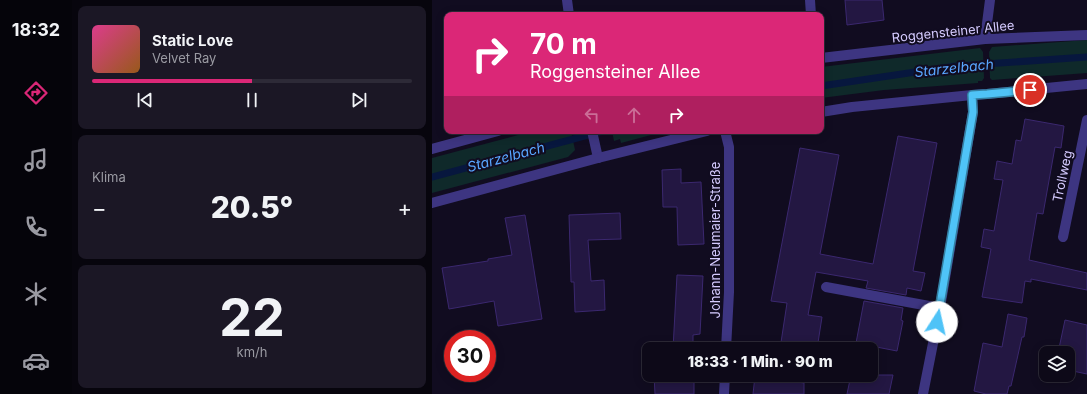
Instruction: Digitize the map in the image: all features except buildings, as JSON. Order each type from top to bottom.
[{"type":"street","points":[[566,0],[568,12]]},
{"type":"street","points":[[810,0],[811,12]]},
{"type":"street","points":[[985,39],[990,0]]},
{"type":"street","name":"Roggensteiner Allee","points":[[824,58],[985,39],[1087,35]]},
{"type":"street","points":[[824,112],[852,107],[1087,84]]},
{"type":"street","points":[[923,394],[940,308],[973,112],[972,95]]},
{"type":"street","name":"Trollweg","points":[[1063,237],[1087,120]]},
{"type":"street","points":[[432,149],[487,134]]},
{"type":"street","points":[[593,134],[598,158]]},
{"type":"street","points":[[432,203],[598,158],[695,134]]},
{"type":"street","name":"Johann-Neumaier-Straße","points":[[726,134],[728,147],[729,190],[729,292],[726,342]]},
{"type":"street","points":[[826,287],[940,308]]},
{"type":"street","points":[[724,394],[725,382]]},
{"type":"green space","points":[[1087,40],[1087,73],[992,80],[990,78],[989,52],[992,47]]},
{"type":"green space","points":[[980,48],[983,52],[984,78],[982,81],[978,81],[978,83],[884,90],[824,98],[824,67]]},
{"type":"green space","points":[[522,134],[572,134],[575,150],[568,157],[432,193],[432,158]]},
{"type":"green space","points":[[613,134],[655,134],[621,143],[620,139],[614,141]]},
{"type":"waterway","name":"Starzelbach","points":[[824,86],[956,66],[1087,57]]},
{"type":"waterway","name":"Starzelbach","points":[[432,177],[592,134]]},
{"type":"route","points":[[937,322],[973,112],[972,95],[1030,90]]}]
